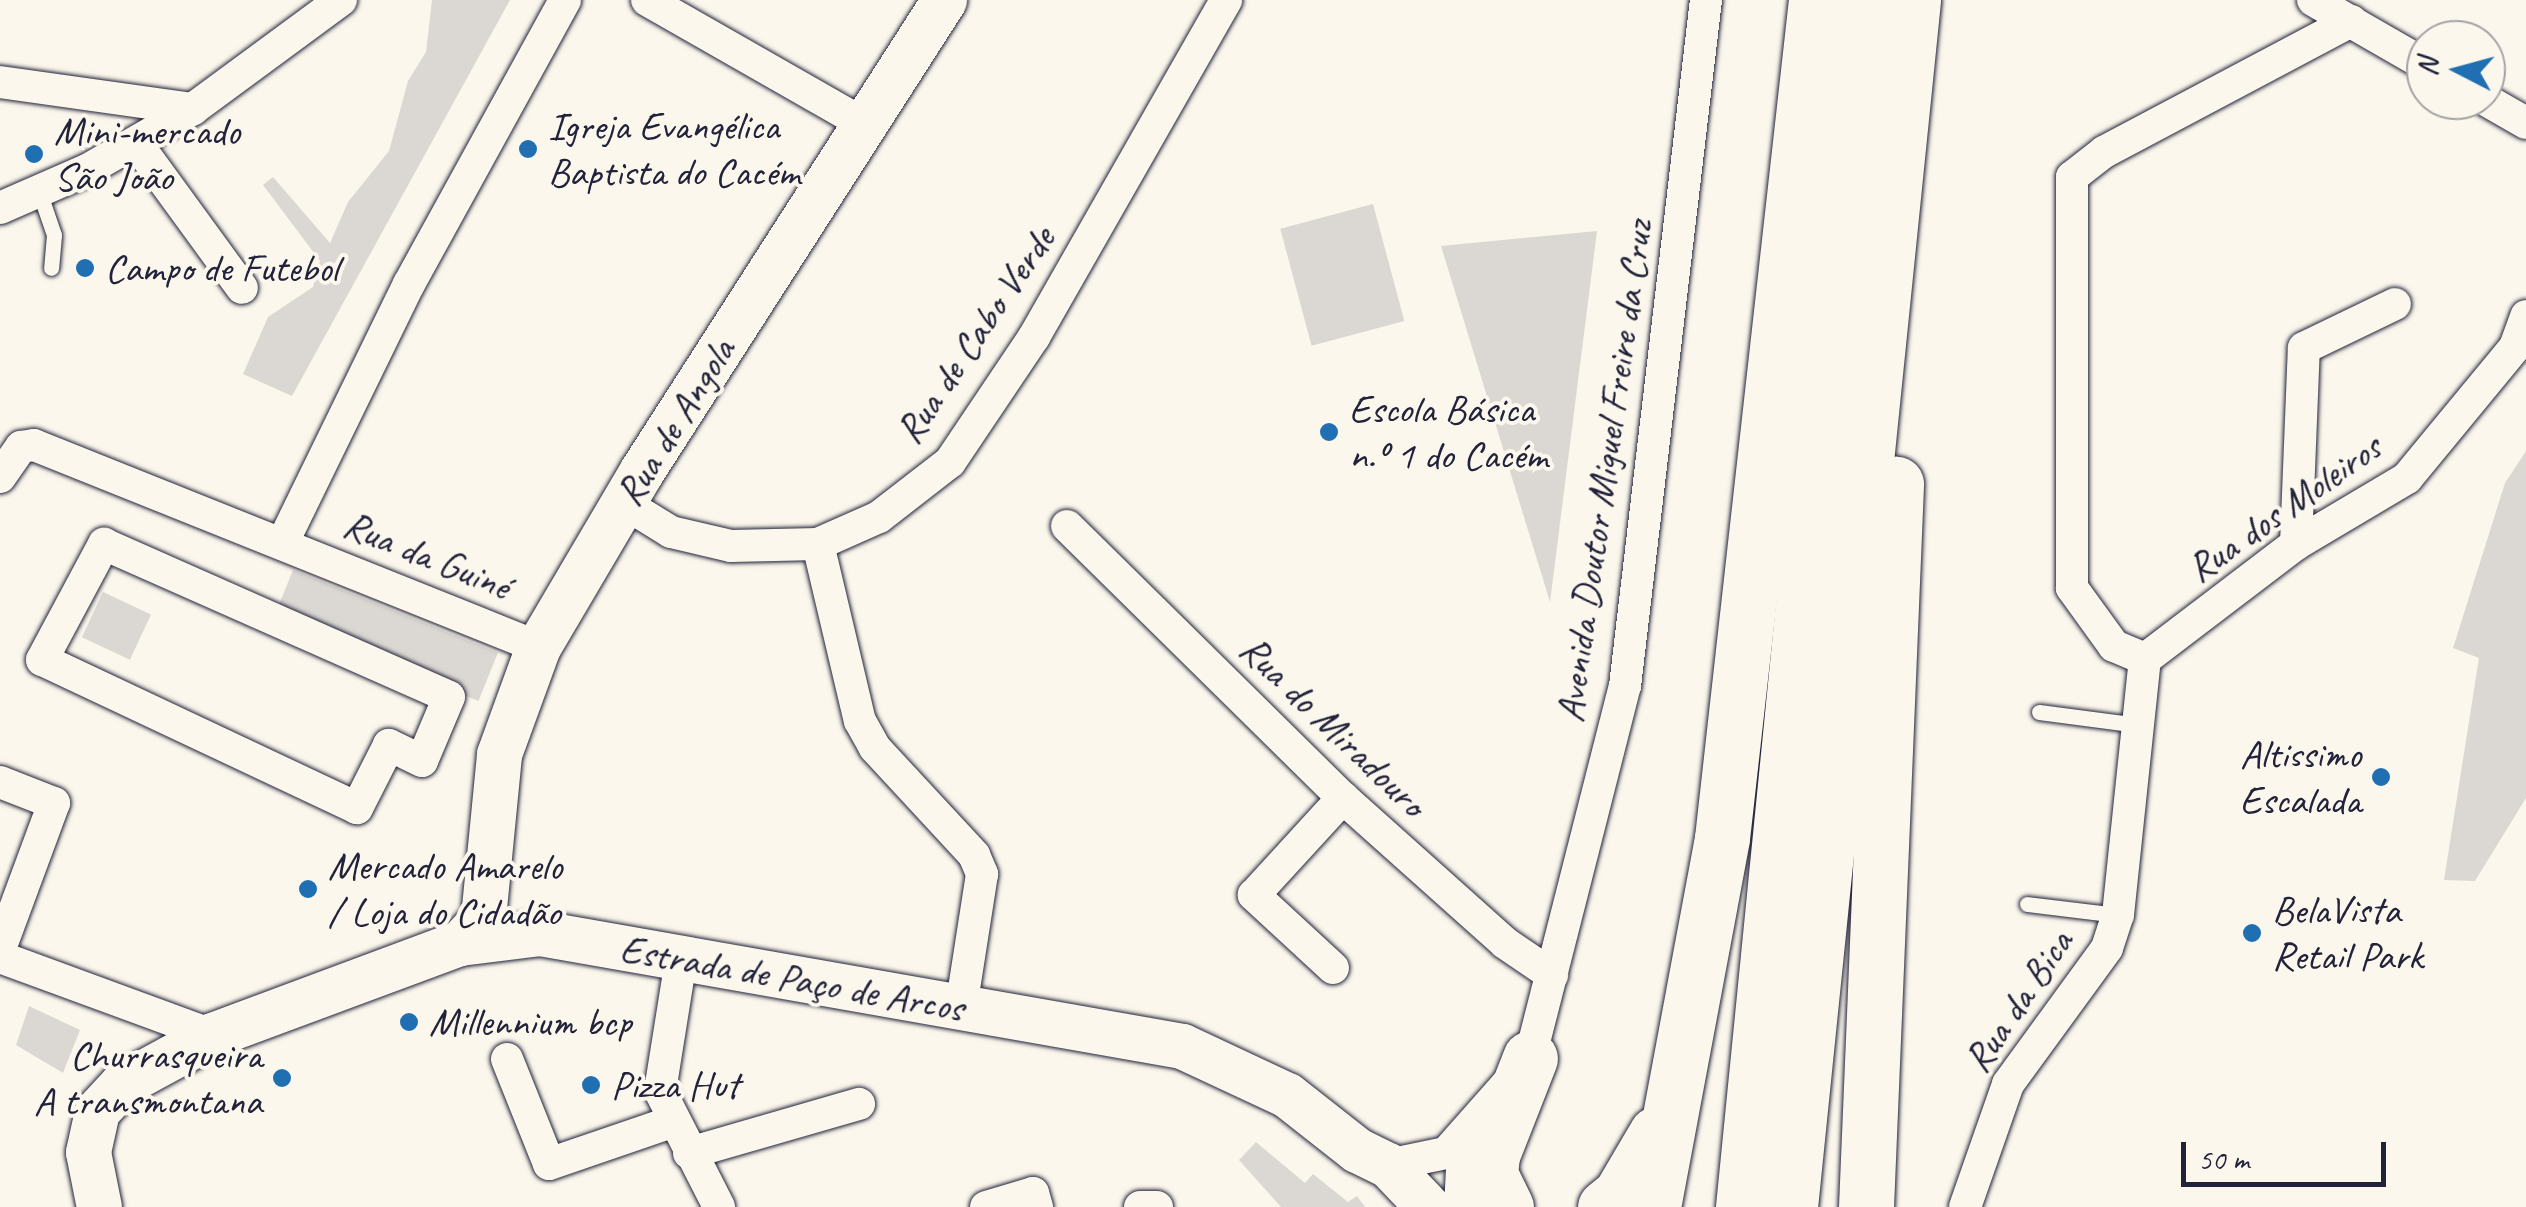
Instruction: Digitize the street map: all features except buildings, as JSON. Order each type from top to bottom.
[{"type":"highway","points":[[1653,1207],[1722,838],[1816,0]]},
{"type":"highway","points":[[1743,1207],[1863,0]]},
{"type":"highway","points":[[1790,1207],[1913,0]]},
{"type":"highway","points":[[1866,1207],[1899,366],[1881,303]]},
{"type":"highway","points":[[1875,1013],[1885,1064],[1891,1167],[1902,1207]]},
{"type":"highway","points":[[1506,1207],[1490,1174],[1508,1109],[1530,1058]]},
{"type":"highway","points":[[1604,1207],[1620,1195],[1672,1106]]},
{"type":"street","points":[[0,208],[40,194],[194,109],[341,0]]},
{"type":"street","points":[[283,542],[409,284],[564,0]]},
{"type":"street","points":[[647,0],[863,123]]},
{"type":"street","name":"Rua de Angola","points":[[460,943],[483,918],[499,754],[538,647],[624,503],[944,0]]},
{"type":"street","name":"Rua de Cabo Verde","points":[[624,503],[672,532],[732,546],[818,544],[879,518],[950,462],[1034,337],[1226,0]]},
{"type":"street","name":"Avenida Doutor Miguel Freire da Cruz","points":[[1429,1207],[1446,1153],[1530,1058],[1625,686],[1706,0]]},
{"type":"street","points":[[2313,0],[2406,53]]},
{"type":"street","points":[[2145,659],[2114,646],[2072,588],[2072,177],[2104,152],[2351,21]]},
{"type":"street","points":[[0,82],[194,109]]},
{"type":"street","points":[[136,144],[242,288]]},
{"type":"street","points":[[2296,544],[2304,348],[2395,304]]},
{"type":"street","name":"Rua dos Moleiros","points":[[2145,659],[2296,544],[2408,478],[2516,347],[2526,316]]},
{"type":"street","name":"Rua da Guiné","points":[[5,467],[34,445],[155,503],[283,542],[538,647]]},
{"type":"street","name":"Rua do Miradouro","points":[[1067,526],[1343,798],[1505,943],[1552,974]]},
{"type":"street","points":[[104,544],[449,697],[422,760],[389,745],[357,808],[42,660],[104,544]]},
{"type":"street","points":[[818,544],[860,721],[874,748],[974,855],[982,874],[961,1008]]},
{"type":"street","name":"Rua da Bica","points":[[1964,1207],[2008,1084],[2106,948],[2118,915],[2145,659]]},
{"type":"street","points":[[0,782],[66,807],[0,949]]},
{"type":"street","points":[[1333,968],[1254,895],[1343,798]]},
{"type":"street","points":[[488,876],[498,900],[540,933]]},
{"type":"street","name":"Estrada de Paço de Arcos","points":[[99,1207],[88,1152],[97,1111],[122,1084],[212,1035],[460,943],[540,933],[1182,1046],[1287,1095],[1381,1174],[1429,1207]]},
{"type":"street","points":[[0,957],[212,1035]]},
{"type":"street","points":[[681,960],[660,1064],[660,1091],[672,1122],[718,1207]]},
{"type":"street","points":[[507,1059],[550,1164],[672,1122]]},
{"type":"street","points":[[689,1153],[859,1104]]},
{"type":"street","points":[[1460,1207],[1462,1170],[1508,1109]]},
{"type":"street","points":[[1381,1174],[1446,1153]]},
{"type":"street","points":[[986,1207],[1036,1200]]},
{"type":"street","points":[[1140,1207],[1157,1207]]},
{"type":"lane","points":[[40,194],[54,234],[51,268]]},
{"type":"lane","points":[[2038,712],[2138,725]]},
{"type":"lane","points":[[2027,904],[2118,915]]},
{"type":"shaded area","points":[[432,0],[510,0],[292,396],[243,374],[268,317],[313,287],[320,261],[263,185],[273,177],[330,243],[348,202],[389,151],[408,81],[426,52]]},
{"type":"shaded area","points":[[1373,204],[1404,321],[1312,346],[1280,229]]},
{"type":"shaded area","points":[[1597,231],[1550,602],[1441,246]]},
{"type":"shaded area","points":[[2526,451],[2526,798],[2475,881],[2444,880],[2479,658],[2453,648],[2505,483]]},
{"type":"shaded area","points":[[293,570],[498,653],[478,701],[274,618]]},
{"type":"shaded area","points":[[103,592],[151,614],[130,660],[82,637]]},
{"type":"shaded area","points":[[29,1006],[80,1030],[63,1073],[16,1045]]},
{"type":"shaded area","points":[[1256,1142],[1305,1183],[1313,1174],[1348,1202],[1357,1196],[1365,1207],[1281,1207],[1239,1160]]},
{"type":"place","name":"Igreja Evangélica Baptista do Cacém","points":[[528,149]]},
{"type":"place","name":"Mini-mercado São João","points":[[34,154]]},
{"type":"place","name":"Campo de Futebol","points":[[85,268]]},
{"type":"place","name":"Escola Básica n.º 1 do Cacém","points":[[1329,432]]},
{"type":"place","name":"Altissimo Escalada","points":[[2381,777]]},
{"type":"place","name":"Mercado Amarelo / Loja do Cidadão","points":[[308,889]]},
{"type":"place","name":"BelaVista Retail Park","points":[[2252,933]]},
{"type":"place","name":"Millennium bcp","points":[[409,1022]]},
{"type":"place","name":"Churrasqueira A transmontana","points":[[282,1078]]},
{"type":"place","name":"Pizza Hut","points":[[591,1085]]}]
